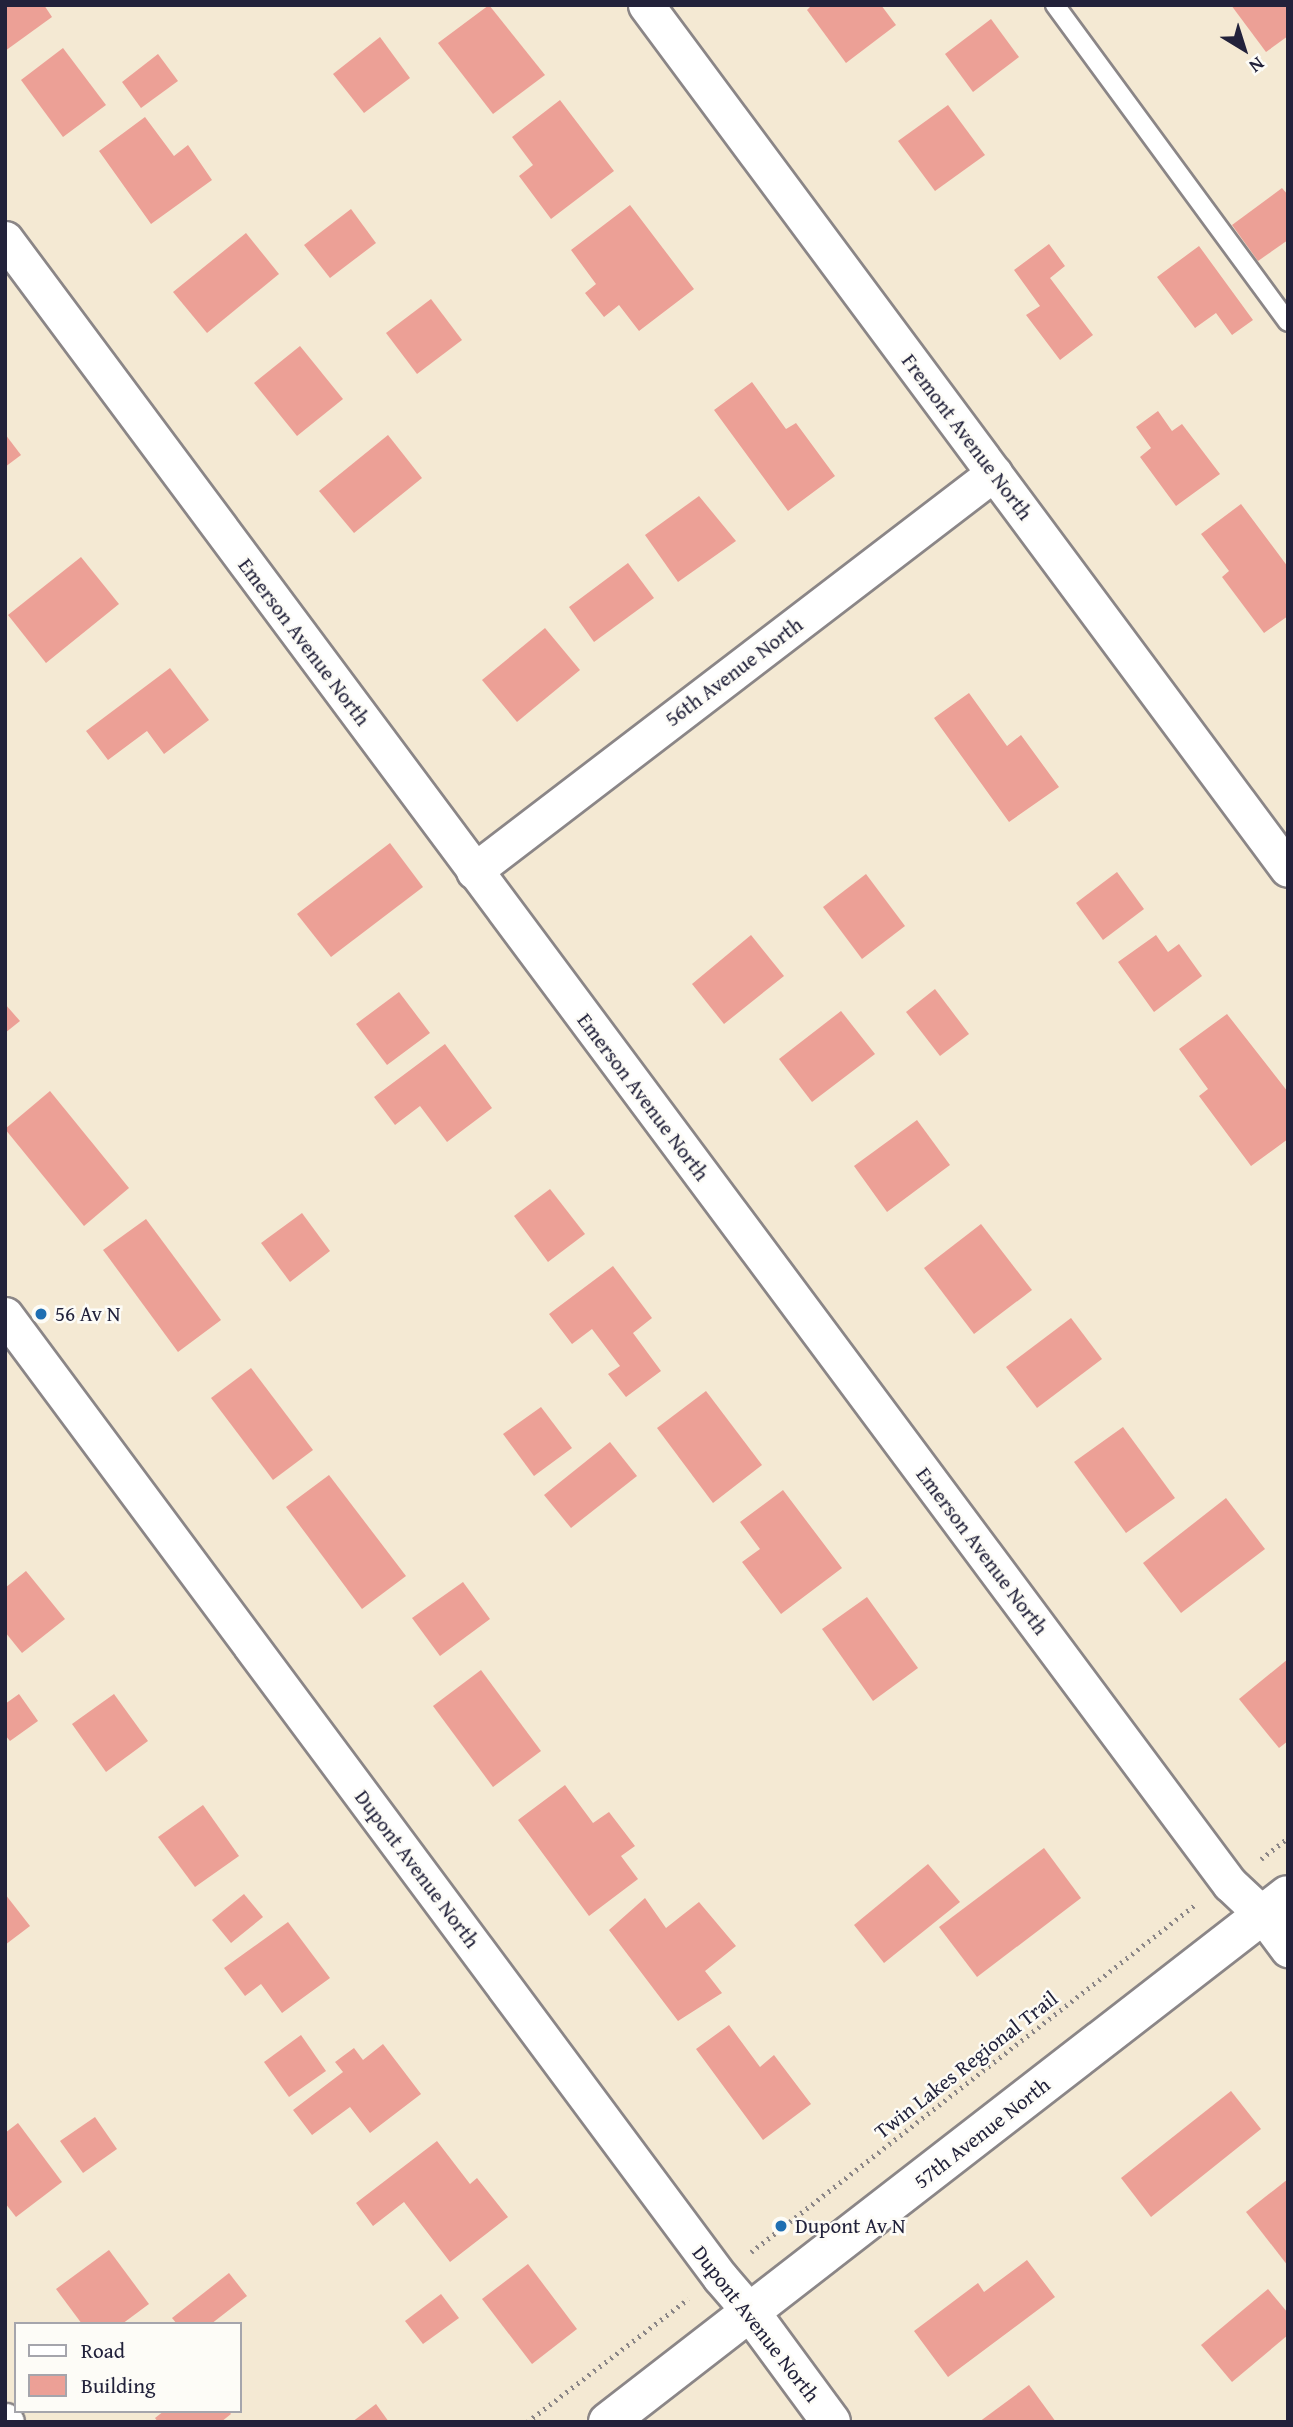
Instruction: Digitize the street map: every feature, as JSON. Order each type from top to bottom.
[{"type":"street","name":"Fremont Avenue North","points":[[646,5],[1288,869]]},
{"type":"street","name":"Emerson Avenue North","points":[[5,239],[1230,1884],[1275,1905],[1288,1948]]},
{"type":"street","name":"56th Avenue North","points":[[474,871],[994,472]]},
{"type":"street","name":"Dupont Avenue North","points":[[5,1315],[720,2277],[751,2313],[831,2422]]},
{"type":"street","name":"57th Avenue North","points":[[608,2422],[1275,1905]]},
{"type":"lane","points":[[1055,5],[1288,322]]},
{"type":"path","points":[[1267,1854],[1288,1838]]},
{"type":"path","name":"Twin Lakes Regional Trail","points":[[764,2242],[966,2087],[1185,1911]]},
{"type":"path","points":[[527,2422],[683,2302]]},
{"type":"building","points":[[5,5],[44,5],[52,17],[5,51]]},
{"type":"building","points":[[489,5],[545,75],[493,114],[438,43]]},
{"type":"building","points":[[812,5],[881,5],[896,25],[846,63],[807,10]]},
{"type":"building","points":[[1231,5],[1288,5],[1288,36],[1266,52]]},
{"type":"building","points":[[991,19],[1019,57],[973,92],[945,54]]},
{"type":"building","points":[[380,37],[410,78],[364,113],[333,74]]},
{"type":"building","points":[[63,48],[106,105],[63,137],[21,80]]},
{"type":"building","points":[[158,54],[178,81],[141,108],[122,82]]},
{"type":"building","points":[[560,100],[614,171],[551,219],[519,176],[533,165],[512,137]]},
{"type":"building","points":[[948,105],[985,155],[935,191],[898,141]]},
{"type":"building","points":[[145,117],[174,156],[188,145],[212,180],[151,224],[99,151]]},
{"type":"building","points":[[1282,188],[1288,195],[1288,240],[1258,261],[1232,225]]},
{"type":"building","points":[[630,205],[694,289],[639,331],[619,305],[604,317],[585,293],[596,284],[571,250]]},
{"type":"building","points":[[351,209],[376,243],[330,278],[304,245]]},
{"type":"building","points":[[246,233],[279,274],[207,333],[173,292]]},
{"type":"building","points":[[1049,244],[1065,266],[1050,278],[1093,335],[1060,360],[1026,315],[1040,306],[1014,270]]},
{"type":"building","points":[[1199,246],[1253,320],[1232,335],[1216,313],[1195,328],[1157,277]]},
{"type":"building","points":[[431,299],[462,340],[417,374],[386,333]]},
{"type":"building","points":[[300,346],[343,399],[297,436],[254,383]]},
{"type":"building","points":[[752,382],[786,429],[796,423],[835,476],[788,511],[714,410]]},
{"type":"building","points":[[1158,411],[1172,431],[1182,424],[1220,474],[1176,506],[1140,457],[1151,448],[1136,427]]},
{"type":"building","points":[[5,434],[21,455],[5,467]]},
{"type":"building","points":[[388,435],[422,478],[354,533],[319,491]]},
{"type":"building","points":[[699,496],[736,541],[678,582],[645,535]]},
{"type":"building","points":[[1241,504],[1288,567],[1288,616],[1264,633],[1222,577],[1229,571],[1201,534]]},
{"type":"building","points":[[81,557],[119,604],[46,663],[8,615]]},
{"type":"building","points":[[628,563],[654,598],[594,642],[569,607]]},
{"type":"building","points":[[545,628],[580,670],[517,722],[482,680]]},
{"type":"building","points":[[170,668],[209,720],[164,754],[147,731],[108,760],[86,731]]},
{"type":"building","points":[[969,693],[1007,746],[1021,735],[1059,787],[1009,822],[934,718]]},
{"type":"building","points":[[390,843],[423,887],[331,957],[297,914]]},
{"type":"building","points":[[1117,872],[1144,909],[1103,940],[1076,903]]},
{"type":"building","points":[[866,874],[905,926],[862,959],[823,907]]},
{"type":"building","points":[[751,935],[784,976],[724,1024],[692,984]]},
{"type":"building","points":[[1156,935],[1168,952],[1179,944],[1202,976],[1154,1012],[1118,962]]},
{"type":"building","points":[[935,989],[969,1034],[940,1056],[906,1012]]},
{"type":"building","points":[[399,992],[430,1033],[387,1065],[356,1024]]},
{"type":"building","points":[[5,1004],[20,1021],[5,1033]]},
{"type":"building","points":[[841,1011],[875,1054],[812,1102],[779,1059]]},
{"type":"building","points":[[1227,1014],[1288,1092],[1288,1139],[1251,1166],[1199,1096],[1208,1089],[1179,1049]]},
{"type":"building","points":[[445,1044],[492,1108],[447,1142],[420,1106],[395,1125],[374,1097]]},
{"type":"building","points":[[50,1091],[129,1188],[84,1226],[5,1129]]},
{"type":"building","points":[[917,1120],[950,1165],[887,1212],[854,1166]]},
{"type":"building","points":[[550,1189],[585,1234],[548,1262],[514,1216]]},
{"type":"building","points":[[302,1213],[330,1251],[290,1282],[261,1243]]},
{"type":"building","points":[[146,1219],[221,1320],[178,1352],[103,1250]]},
{"type":"building","points":[[981,1224],[1032,1290],[974,1334],[924,1268]]},
{"type":"building","points":[[613,1266],[652,1318],[633,1333],[661,1371],[626,1397],[608,1374],[620,1366],[592,1329],[572,1344],[549,1314]]},
{"type":"building","points":[[1071,1318],[1102,1359],[1037,1408],[1006,1367]]},
{"type":"building","points":[[251,1368],[313,1450],[273,1480],[211,1398]]},
{"type":"building","points":[[706,1391],[762,1465],[713,1503],[657,1428]]},
{"type":"building","points":[[541,1407],[572,1448],[534,1476],[503,1434]]},
{"type":"building","points":[[1123,1427],[1175,1498],[1126,1533],[1074,1462]]},
{"type":"building","points":[[610,1442],[637,1476],[571,1528],[544,1495]]},
{"type":"building","points":[[329,1475],[406,1576],[362,1609],[286,1507]]},
{"type":"building","points":[[783,1490],[842,1568],[781,1614],[742,1562],[760,1549],[740,1522]]},
{"type":"building","points":[[1226,1498],[1265,1549],[1181,1613],[1143,1563]]},
{"type":"building","points":[[26,1571],[65,1619],[22,1653],[5,1632],[5,1588]]},
{"type":"building","points":[[463,1582],[490,1619],[440,1656],[412,1618]]},
{"type":"building","points":[[867,1597],[918,1668],[873,1701],[822,1629]]},
{"type":"building","points":[[1288,1659],[1288,1741],[1279,1748],[1239,1699]]},
{"type":"building","points":[[481,1670],[541,1751],[493,1787],[433,1706]]},
{"type":"building","points":[[19,1694],[38,1721],[10,1741],[5,1735],[5,1704]]},
{"type":"building","points":[[114,1694],[148,1741],[106,1772],[72,1724]]},
{"type":"building","points":[[565,1785],[593,1823],[609,1812],[635,1846],[621,1856],[638,1879],[589,1916],[518,1820]]},
{"type":"building","points":[[203,1805],[239,1856],[195,1887],[158,1837]]},
{"type":"building","points":[[1044,1848],[1081,1898],[977,1977],[939,1927]]},
{"type":"building","points":[[928,1864],[960,1902],[884,1963],[854,1925]]},
{"type":"building","points":[[5,1894],[30,1926],[5,1945]]},
{"type":"building","points":[[244,1894],[263,1917],[231,1943],[212,1920]]},
{"type":"building","points":[[645,1898],[666,1928],[699,1902],[736,1946],[705,1971],[722,1993],[678,2021],[609,1930]]},
{"type":"building","points":[[288,1922],[330,1978],[282,2013],[261,1984],[245,1996],[224,1968]]},
{"type":"building","points":[[729,2025],[760,2067],[774,2055],[811,2104],[763,2140],[696,2049]]},
{"type":"building","points":[[301,2035],[326,2071],[289,2097],[264,2062]]},
{"type":"building","points":[[383,2044],[421,2094],[370,2133],[350,2107],[312,2135],[293,2110],[343,2072],[335,2062],[354,2048],[363,2060]]},
{"type":"building","points":[[1231,2091],[1261,2129],[1151,2217],[1121,2178]]},
{"type":"building","points":[[95,2117],[117,2149],[83,2173],[60,2141]]},
{"type":"building","points":[[18,2123],[62,2182],[16,2217],[5,2203],[5,2133]]},
{"type":"building","points":[[437,2141],[470,2184],[477,2178],[508,2217],[450,2262],[404,2202],[373,2226],[356,2203]]},
{"type":"building","points":[[1288,2179],[1288,2266],[1246,2212]]},
{"type":"building","points":[[109,2250],[149,2304],[125,2322],[81,2322],[56,2289]]},
{"type":"building","points":[[1027,2260],[1055,2297],[948,2377],[914,2331],[978,2283],[984,2292]]},
{"type":"building","points":[[528,2264],[577,2329],[532,2364],[482,2299]]},
{"type":"building","points":[[229,2273],[247,2296],[214,2322],[175,2322],[172,2318]]},
{"type":"building","points":[[1268,2289],[1288,2313],[1288,2335],[1232,2382],[1201,2345]]},
{"type":"building","points":[[441,2294],[459,2318],[423,2344],[405,2321]]},
{"type":"building","points":[[1029,2385],[1056,2422],[979,2422]]},
{"type":"building","points":[[376,2404],[389,2422],[352,2422]]},
{"type":"building","points":[[161,2413],[231,2414],[221,2422],[158,2422],[155,2418]]},
{"type":"place","name":"56 Av N","points":[[41,1314]]},
{"type":"place","name":"Dupont Av N","points":[[781,2226]]}]
